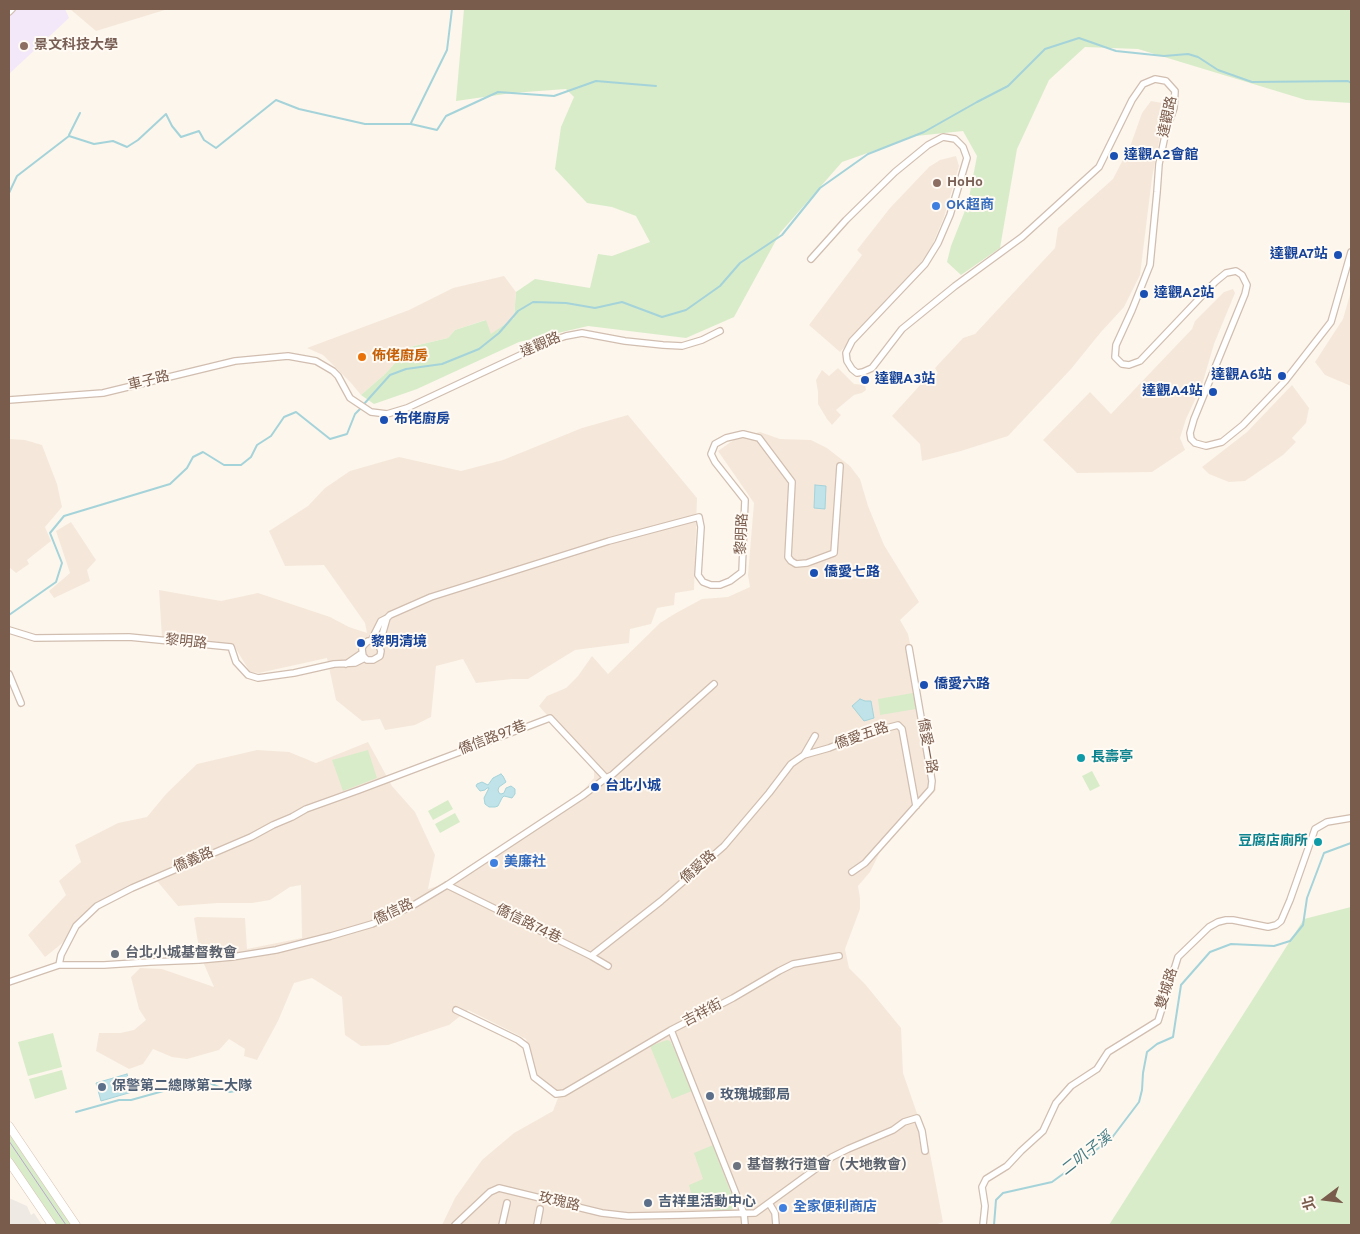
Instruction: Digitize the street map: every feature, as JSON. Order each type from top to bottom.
[{"type":"street","points":[[9,12],[12,9]]},
{"type":"street","name":"達觀路","points":[[811,259],[874,192],[928,145],[943,137],[955,138],[963,147],[967,158],[950,215],[938,243],[925,264],[852,340],[846,353],[847,361],[852,369],[857,373],[864,372],[872,368],[902,329],[954,286],[1022,237],[1098,168],[1132,100],[1143,84],[1155,79],[1166,81],[1175,91],[1174,108],[1166,130],[1158,164],[1150,265],[1116,345],[1115,356],[1122,364],[1130,365],[1140,361],[1215,282],[1226,273],[1236,271],[1242,275],[1247,285],[1245,294],[1190,432],[1191,439],[1195,443],[1206,446],[1222,442],[1243,425],[1285,381],[1331,322],[1351,252]]},
{"type":"street","name":"達觀路","points":[[350,398],[371,412],[387,414],[407,408],[548,342],[566,336],[582,334],[625,341],[682,346],[720,332]]},
{"type":"street","name":"車子路","points":[[9,400],[103,392],[235,360],[288,356],[316,361],[332,371],[338,376],[350,398]]},
{"type":"street","name":"黎明路","points":[[363,656],[363,646],[371,640],[381,621],[390,615],[431,598],[609,541],[699,517],[701,527],[698,575],[703,582],[711,585],[720,585],[730,581],[742,572],[745,500],[715,462],[711,454],[715,444],[726,438],[743,434],[758,438],[792,482],[788,557],[791,561],[796,564],[807,563],[834,553],[840,466]]},
{"type":"street","name":"黎明路","points":[[363,656],[370,660],[378,658],[382,651],[378,643],[387,618]]},
{"type":"street","name":"黎明路","points":[[9,630],[35,638],[129,637],[231,647],[236,662],[248,675],[258,678],[294,673],[334,664],[346,664],[363,656]]},
{"type":"street","points":[[371,640],[378,643]]},
{"type":"street","name":"僑愛一路","points":[[852,872],[865,863],[931,789],[932,781],[909,648]]},
{"type":"street","points":[[9,674],[21,703]]},
{"type":"street","name":"僑信路","points":[[9,982],[59,966],[198,960],[276,950],[372,924],[412,906],[448,886],[612,775],[714,684]]},
{"type":"street","name":"僑信路97巷","points":[[359,790],[550,718],[606,778]]},
{"type":"street","name":"僑愛五路","points":[[804,756],[864,734],[898,725],[902,729],[916,806]]},
{"type":"street","points":[[804,756],[815,736]]},
{"type":"street","name":"僑愛路","points":[[591,956],[661,901],[724,846],[791,764],[804,756]]},
{"type":"street","name":"僑義路","points":[[59,966],[61,956],[76,926],[97,906],[306,809],[359,790]]},
{"type":"street","name":"雙城路","points":[[983,1225],[985,1206],[982,1187],[986,1179],[1007,1166],[1020,1151],[1043,1131],[1056,1103],[1071,1086],[1097,1070],[1108,1052],[1158,1021],[1178,956],[1209,927],[1218,922],[1233,920],[1268,927],[1276,925],[1281,921],[1290,900],[1315,829],[1327,822],[1351,818]]},
{"type":"street","name":"僑信路74巷","points":[[448,886],[608,966]]},
{"type":"street","name":"吉祥街","points":[[456,1010],[518,1040],[526,1046],[534,1077],[556,1094],[564,1093],[671,1030],[691,1021],[793,964],[839,956]]},
{"type":"street","points":[[671,1030],[744,1214],[745,1225]]},
{"type":"street","name":"玫瑰路","points":[[455,1225],[490,1192],[499,1188],[602,1213],[628,1216],[755,1213],[832,1157],[893,1130],[904,1122],[917,1118],[922,1131],[925,1151]]},
{"type":"street","points":[[9,1126],[76,1225]]},
{"type":"street","points":[[9,1162],[52,1225]]},
{"type":"street","points":[[502,1225],[507,1203]]},
{"type":"street","points":[[769,1203],[775,1214],[776,1225]]},
{"type":"street","points":[[537,1225],[540,1209]]},
{"type":"shaded area","name":"景文科技大學","points":[[9,9],[65,9],[69,18],[9,74]]},
{"type":"shaded area","points":[[70,9],[168,9],[96,31]]},
{"type":"shaded area","points":[[1151,101],[1162,103],[1167,119],[1161,131],[1152,178],[1140,275],[1124,307],[1071,369],[1008,436],[922,461],[920,444],[892,416],[922,383],[928,385],[938,373],[935,368],[963,338],[975,334],[1055,248],[1058,228],[1113,179],[1131,144],[1142,113]]},
{"type":"shaded area","points":[[956,156],[959,166],[944,217],[931,248],[916,270],[840,352],[809,325],[862,255],[857,250],[890,208],[929,167],[940,160]]},
{"type":"shaded area","points":[[504,276],[516,292],[514,318],[491,335],[485,320],[455,330],[448,338],[410,347],[385,374],[361,395],[323,355],[307,348],[409,310],[453,288]]},
{"type":"shaded area","points":[[1233,289],[1235,293],[1214,344],[1202,385],[1186,419],[1180,438],[1185,450],[1152,472],[1077,473],[1043,440],[1090,392],[1111,414],[1192,329],[1195,321],[1224,292]]},
{"type":"shaded area","points":[[1351,291],[1351,386],[1325,375],[1315,362],[1343,319]]},
{"type":"shaded area","points":[[838,368],[854,384],[865,385],[866,390],[854,395],[836,410],[841,415],[832,425],[818,404],[816,380],[822,370],[829,376]]},
{"type":"shaded area","points":[[1292,385],[1309,408],[1306,423],[1292,438],[1296,442],[1283,455],[1245,481],[1229,482],[1209,474],[1202,467],[1247,432]]},
{"type":"shaded area","name":"黎明清境","points":[[628,415],[697,498],[694,590],[675,593],[674,605],[657,608],[651,624],[630,629],[629,643],[575,650],[528,679],[476,683],[463,659],[436,666],[431,717],[415,725],[385,730],[380,719],[362,721],[336,700],[327,658],[259,673],[250,672],[233,644],[162,638],[159,590],[221,601],[258,593],[330,617],[349,627],[367,633],[365,623],[324,565],[285,566],[269,531],[308,506],[325,488],[350,471],[399,457],[461,471],[503,460],[582,428]]},
{"type":"shaded area","name":"台北小城","points":[[760,432],[780,439],[811,440],[827,448],[850,466],[860,479],[868,506],[884,545],[919,602],[900,620],[908,634],[914,662],[936,790],[883,846],[870,872],[858,886],[860,909],[845,949],[849,968],[865,984],[901,1028],[903,1073],[929,1148],[943,1222],[935,1225],[442,1225],[455,1198],[482,1160],[514,1133],[553,1111],[561,1090],[555,1090],[538,1078],[526,1039],[468,1010],[449,1025],[388,1045],[361,1046],[345,1035],[342,997],[312,978],[294,983],[278,1021],[257,1060],[244,1056],[245,1049],[229,1039],[219,1050],[187,1059],[172,1057],[153,1049],[143,1064],[129,1069],[96,1051],[99,1033],[120,1033],[134,1030],[146,1020],[139,1009],[131,977],[140,968],[162,969],[214,987],[200,955],[194,918],[245,918],[247,949],[302,938],[301,885],[290,887],[270,900],[252,903],[178,906],[157,881],[99,907],[45,957],[28,935],[66,895],[59,881],[81,862],[75,845],[118,823],[147,817],[166,794],[197,764],[257,750],[289,752],[316,763],[368,742],[392,786],[415,812],[435,855],[428,889],[441,885],[473,863],[557,813],[581,793],[594,778],[594,769],[539,706],[547,696],[566,688],[578,676],[592,656],[608,674],[660,623],[676,613],[702,599],[728,597],[750,587],[748,575],[754,503],[718,451],[735,439]]},
{"type":"shaded area","points":[[9,439],[25,440],[42,445],[57,484],[62,507],[45,527],[51,541],[27,560],[29,564],[16,573],[9,567]]},
{"type":"shaded area","points":[[71,522],[96,560],[87,570],[90,581],[54,598],[49,591],[70,573],[56,531]]},
{"type":"shaded area","points":[[9,1198],[27,1206],[31,1215],[34,1213],[42,1225],[9,1225]]},
{"type":"green space","points":[[464,9],[1351,9],[1351,103],[1306,100],[1138,49],[1085,47],[1049,80],[1017,149],[1000,248],[961,275],[947,262],[951,246],[968,203],[977,156],[963,131],[916,136],[842,162],[780,233],[734,317],[686,338],[588,326],[519,342],[417,389],[374,404],[361,395],[385,374],[410,347],[448,338],[455,330],[486,320],[491,334],[514,318],[516,292],[535,279],[590,288],[598,254],[612,256],[650,242],[636,216],[612,207],[587,203],[555,169],[561,127],[574,97],[566,89],[512,93],[456,101]]},
{"type":"green space","points":[[913,693],[916,709],[880,715],[878,699]]},
{"type":"green space","points":[[368,750],[377,778],[343,791],[332,760]]},
{"type":"green space","points":[[1092,771],[1100,786],[1090,791],[1082,776]]},
{"type":"green space","points":[[448,800],[453,809],[433,820],[428,811]]},
{"type":"green space","points":[[455,813],[460,822],[440,833],[435,824]]},
{"type":"green space","points":[[1351,907],[1351,1225],[1109,1225],[1304,919]]},
{"type":"green space","points":[[53,1033],[62,1067],[28,1076],[18,1042]]},
{"type":"green space","points":[[667,1040],[670,1041],[674,1048],[692,1091],[672,1099],[650,1046]]},
{"type":"green space","points":[[62,1070],[67,1089],[35,1099],[29,1079]]},
{"type":"green space","points":[[9,1132],[73,1225],[57,1225],[50,1217],[9,1155]]},
{"type":"green space","points":[[713,1145],[736,1207],[730,1210],[713,1211],[712,1198],[692,1197],[689,1185],[703,1179],[694,1153]]},
{"type":"water","points":[[815,485],[826,486],[825,509],[814,508]]},
{"type":"water","points":[[860,699],[871,701],[874,718],[864,721],[852,706]]},
{"type":"water","points":[[501,774],[506,782],[499,787],[499,793],[504,793],[506,788],[511,786],[515,789],[515,794],[512,798],[504,796],[498,806],[489,807],[485,804],[484,798],[489,788],[480,791],[476,786],[482,782],[488,785],[493,778]]},
{"type":"water","points":[[127,1074],[132,1092],[101,1101],[96,1083]]},
{"type":"waterway","points":[[411,123],[447,50],[452,9]]},
{"type":"waterway","points":[[364,404],[390,375],[406,369],[442,364],[479,349],[499,333],[518,311],[533,302],[566,303],[595,308],[622,302],[662,317],[686,310],[720,286],[740,263],[782,235],[820,188],[868,154],[924,132],[1008,86],[1045,49],[1079,38],[1116,51],[1164,56],[1188,54],[1198,57],[1218,70],[1252,82],[1348,81],[1351,83]]},
{"type":"waterway","points":[[9,193],[17,176],[69,136],[94,144],[113,141],[127,147],[138,140],[166,114],[172,126],[181,137],[199,131],[204,140],[216,148],[276,100],[299,109],[365,124],[411,124],[437,130],[446,116],[498,92],[554,96],[596,81],[656,86]]},
{"type":"waterway","points":[[69,135],[80,113]]},
{"type":"waterway","points":[[9,615],[56,582],[62,563],[50,533],[64,516],[170,484],[187,468],[193,457],[203,452],[224,465],[241,465],[251,457],[257,445],[271,436],[284,417],[296,412],[330,439],[347,434],[355,414],[361,408]]},
{"type":"waterway","name":"二叭子溪","points":[[994,1225],[996,1200],[1003,1193],[1052,1182],[1111,1139],[1139,1102],[1147,1052],[1157,1044],[1173,1037],[1181,985],[1210,952],[1231,944],[1274,946],[1290,941],[1303,925],[1307,898],[1324,853],[1351,843]]},
{"type":"waterway","points":[[76,1112],[119,1100],[131,1100],[203,1080],[230,1092],[245,1089]]},
{"type":"tram line","points":[[9,1141],[66,1225]]},
{"type":"place","name":"景文科技大學","points":[[24,46]]},
{"type":"place","name":"達觀A2會館","points":[[1114,156]]},
{"type":"place","name":"HoHo","points":[[937,183]]},
{"type":"place","name":"OK超商","points":[[936,206]]},
{"type":"place","name":"達觀A7站","points":[[1338,255]]},
{"type":"place","name":"達觀A2站","points":[[1144,294]]},
{"type":"place","name":"佈佬廚房","points":[[362,357]]},
{"type":"place","name":"達觀A6站","points":[[1282,376]]},
{"type":"place","name":"達觀A3站","points":[[865,380]]},
{"type":"place","name":"達觀A4站","points":[[1213,392]]},
{"type":"place","name":"布佬廚房","points":[[384,420]]},
{"type":"place","name":"僑愛七路","points":[[814,573]]},
{"type":"place","name":"黎明清境","points":[[361,643]]},
{"type":"place","name":"僑愛六路","points":[[924,685]]},
{"type":"place","name":"長壽亭","points":[[1081,758]]},
{"type":"place","name":"台北小城","points":[[595,787]]},
{"type":"place","name":"豆腐店廁所","points":[[1318,842]]},
{"type":"place","name":"美廉社","points":[[494,863]]},
{"type":"place","name":"台北小城基督教會","points":[[115,954]]},
{"type":"place","name":"保警第二總隊第二大隊","points":[[102,1087]]},
{"type":"place","name":"玫瑰城郵局","points":[[710,1096]]},
{"type":"place","name":"基督教行道會（大地教會）","points":[[737,1166]]},
{"type":"place","name":"吉祥里活動中心","points":[[648,1203]]},
{"type":"place","name":"全家便利商店","points":[[783,1208]]}]
